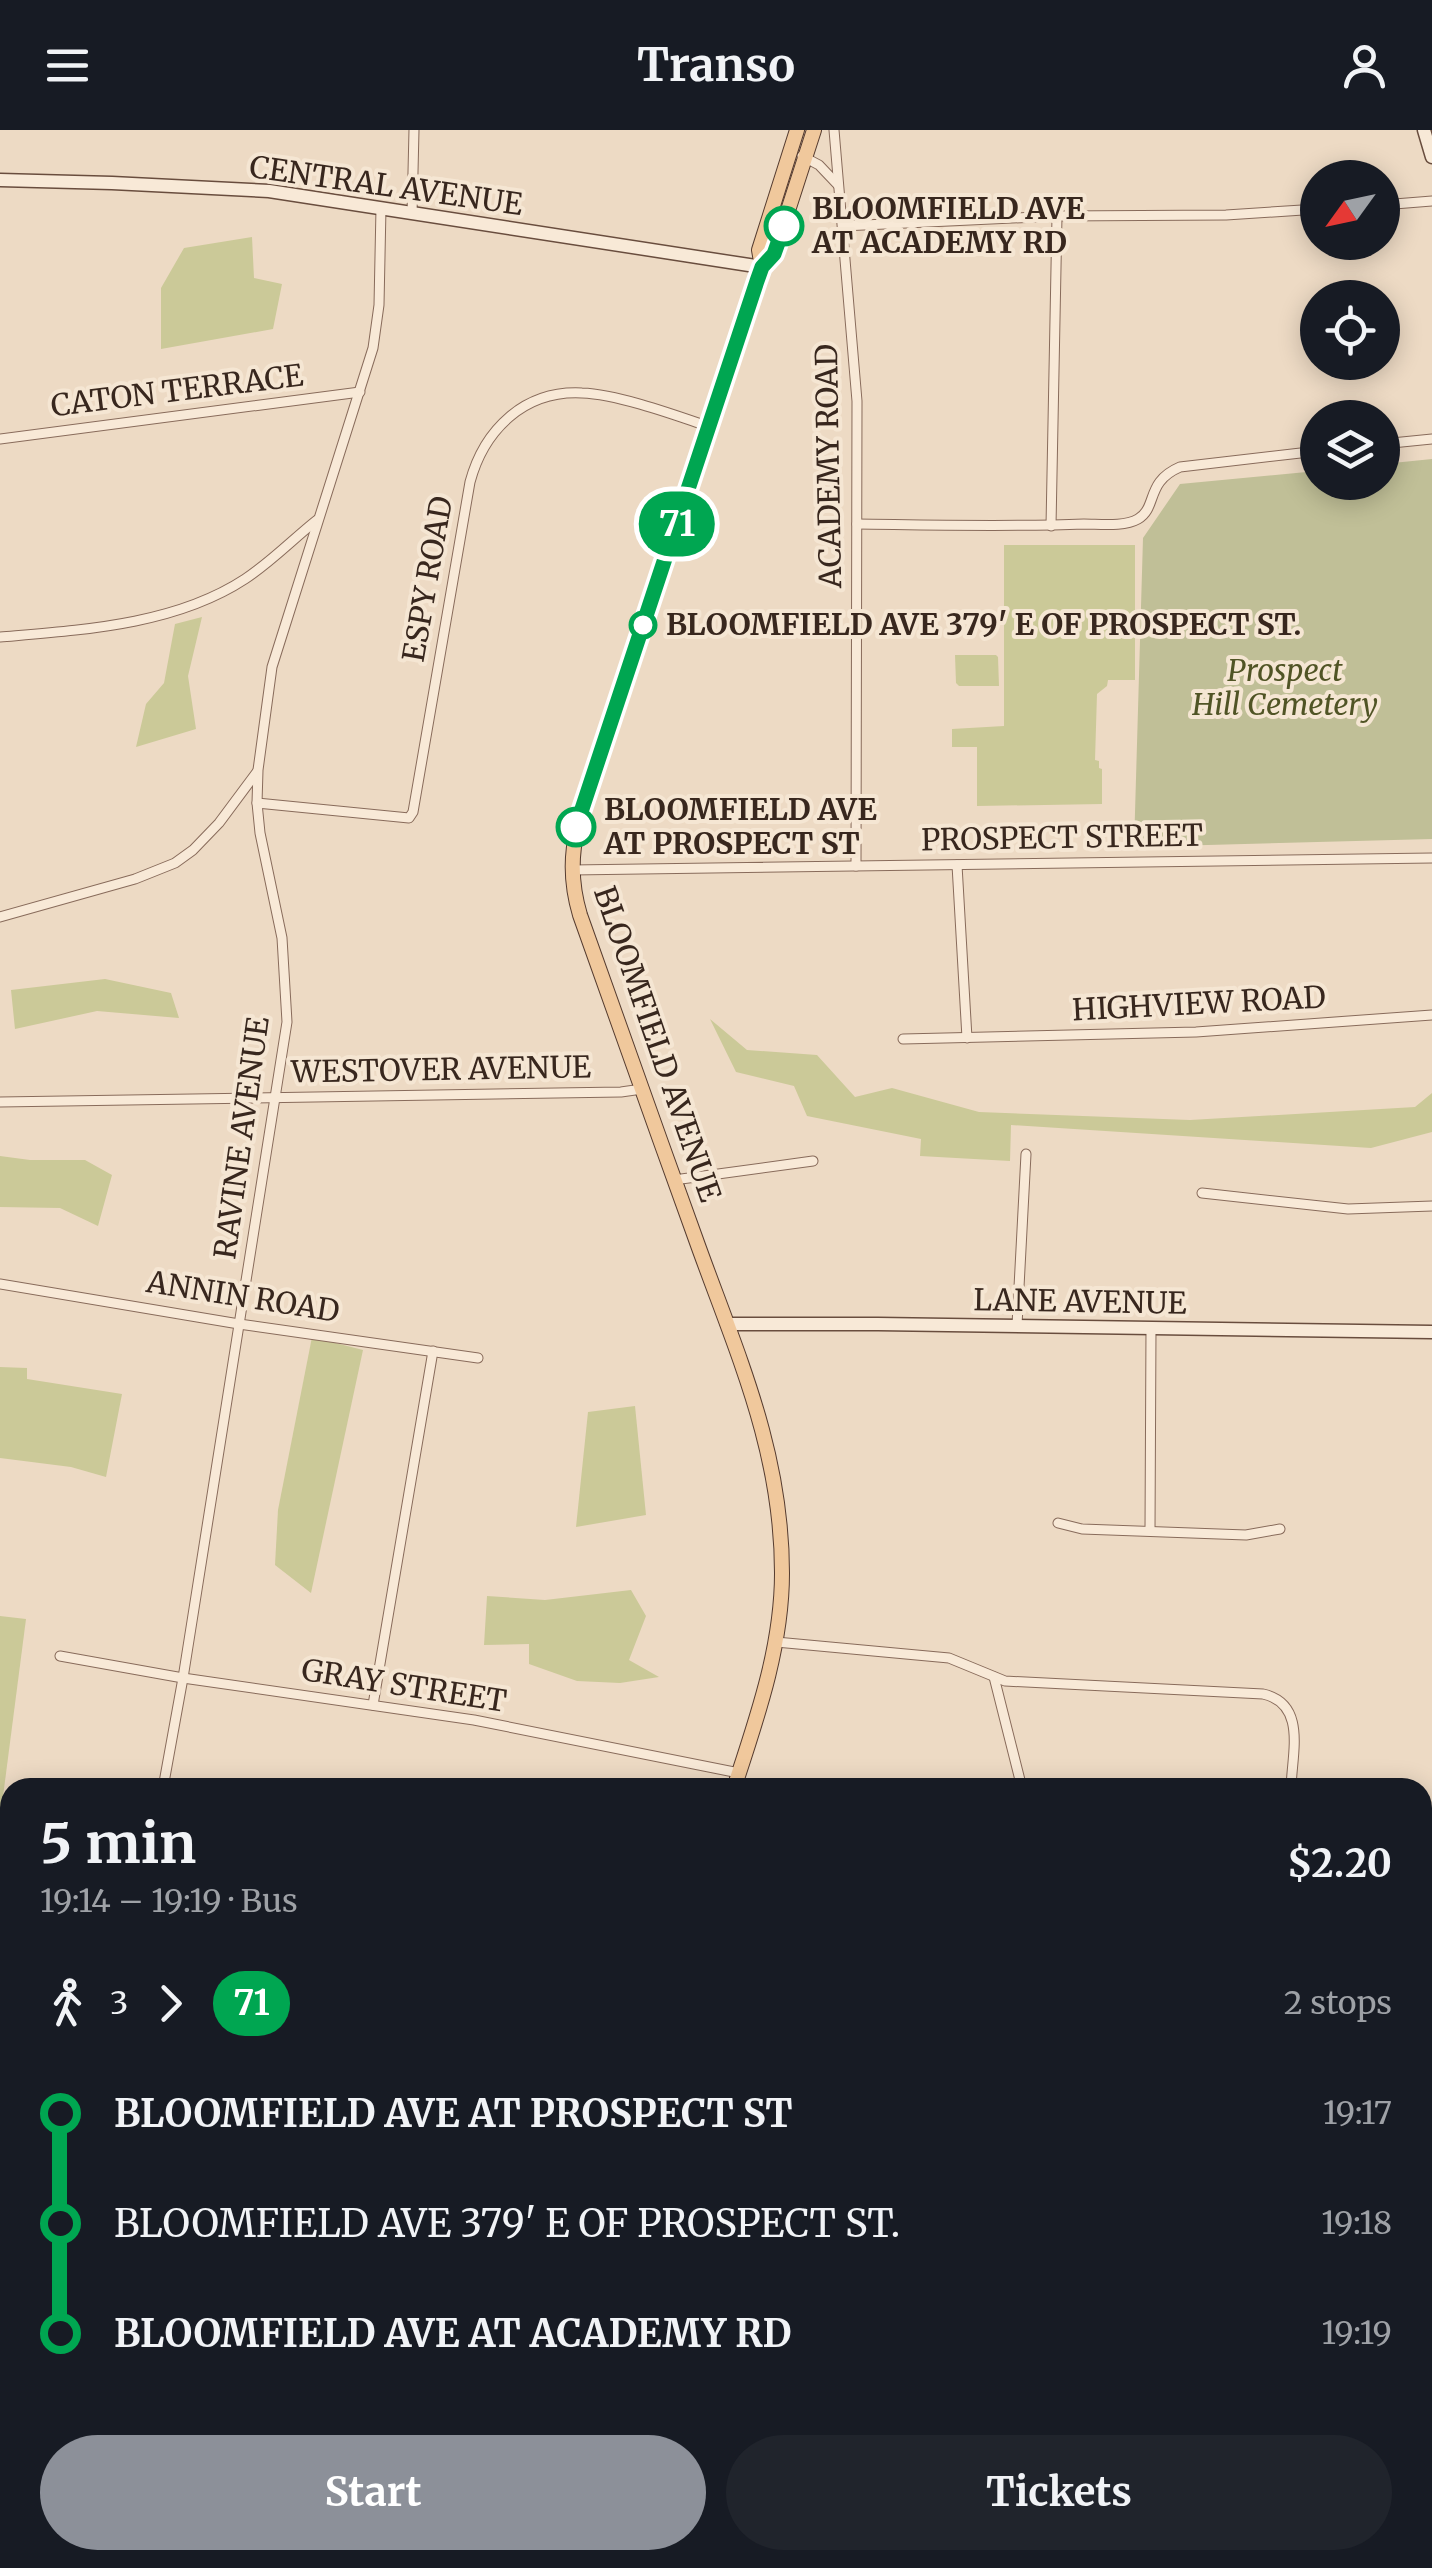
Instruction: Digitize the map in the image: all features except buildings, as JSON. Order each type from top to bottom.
[{"type":"main road","name":"BLOOMFIELD AVENUE","points":[[762,267],[758,250],[797,130]]},
{"type":"main road","name":"BLOOMFIELD AVENUE","points":[[737,1778],[776,1642],[782,1570],[777,1491],[762,1422],[580,915],[572,870],[573,841],[762,267],[774,254],[814,130]]},
{"type":"main road","points":[[1424,130],[1432,156]]},
{"type":"main road","name":"CENTRAL AVENUE","points":[[0,180],[269,192],[762,267]]},
{"type":"main road","name":"LANE AVENUE","points":[[727,1324],[1432,1332]]},
{"type":"street","points":[[412,214],[414,130]]},
{"type":"street","name":"ACADEMY ROAD","points":[[834,130],[857,400],[856,866]]},
{"type":"street","points":[[791,150],[818,165],[838,186]]},
{"type":"street","points":[[1400,204],[1432,202]]},
{"type":"street","name":"RAVINE AVENUE","points":[[165,1778],[287,1022],[282,938],[257,803],[272,667],[374,348],[381,208]]},
{"type":"street","points":[[843,226],[1300,210]]},
{"type":"street","points":[[1051,526],[1057,216]]},
{"type":"street","name":"CATON TERRACE","points":[[0,439],[360,392]]},
{"type":"street","name":"ESPY ROAD","points":[[257,803],[409,818],[413,812],[470,482],[485,444],[507,418],[546,397],[580,392],[710,427]]},
{"type":"street","points":[[1400,442],[1432,439]]},
{"type":"street","points":[[857,524],[1117,523],[1139,518],[1158,482],[1180,466],[1300,453]]},
{"type":"street","points":[[0,636],[175,612],[246,578],[319,518]]},
{"type":"street","points":[[0,917],[135,879],[175,863],[219,823],[258,770]]},
{"type":"street","name":"PROSPECT STREET","points":[[572,870],[1432,858]]},
{"type":"street","points":[[957,865],[967,1038]]},
{"type":"street","name":"HIGHVIEW ROAD","points":[[903,1040],[1196,1032],[1432,1015]]},
{"type":"street","name":"WESTOVER AVENUE","points":[[0,1102],[642,1090]]},
{"type":"street","points":[[1017,1326],[1026,1154]]},
{"type":"street","points":[[674,1180],[814,1161]]},
{"type":"street","points":[[1202,1193],[1348,1209],[1432,1206]]},
{"type":"street","name":"ANNIN ROAD","points":[[0,1284],[478,1358]]},
{"type":"street","points":[[1150,1530],[1151,1328]]},
{"type":"street","points":[[373,1705],[433,1351]]},
{"type":"street","points":[[1058,1522],[1082,1529],[1246,1535],[1280,1529]]},
{"type":"street","points":[[776,1642],[949,1658],[1005,1681],[1275,1696],[1293,1720],[1290,1778]]},
{"type":"street","name":"GRAY STREET","points":[[60,1656],[474,1720],[727,1778]]},
{"type":"street","points":[[994,1677],[1019,1778]]},
{"type":"shaded area","points":[[252,237],[254,278],[282,284],[273,329],[161,349],[161,288],[184,248]]},
{"type":"shaded area","points":[[1004,545],[1135,545],[1135,680],[1108,680],[1097,694],[1095,760],[1102,769],[1102,804],[977,806],[977,747],[952,747],[952,729],[1004,726]]},
{"type":"shaded area","points":[[202,617],[188,676],[196,729],[136,747],[146,704],[164,683],[175,624]]},
{"type":"shaded area","points":[[955,655],[996,655],[999,686],[959,686]]},
{"type":"shaded area","points":[[105,979],[171,993],[179,1018],[97,1011],[15,1029],[11,990]]},
{"type":"shaded area","points":[[710,1019],[747,1050],[817,1055],[855,1097],[892,1088],[979,1112],[1190,1120],[1415,1107],[1432,1093],[1432,1132],[1371,1148],[1011,1125],[1010,1161],[920,1156],[921,1139],[807,1116],[794,1086],[736,1072]]},
{"type":"shaded area","points":[[0,1156],[85,1160],[112,1175],[98,1226],[60,1208],[0,1207]]},
{"type":"shaded area","points":[[312,1337],[363,1350],[311,1593],[275,1565],[278,1510]]},
{"type":"shaded area","points":[[0,1367],[27,1368],[27,1379],[122,1394],[106,1477],[71,1467],[0,1458]]},
{"type":"shaded area","points":[[635,1406],[646,1515],[576,1527],[588,1412]]},
{"type":"shaded area","points":[[631,1590],[646,1616],[629,1660],[659,1677],[620,1683],[577,1681],[529,1664],[529,1644],[484,1645],[487,1596],[545,1600]]},
{"type":"shaded area","points":[[0,1616],[26,1619],[5,1778],[0,1778]]},
{"type":"green space","name":"Prospect Hill Cemetery","points":[[1432,459],[1432,839],[1134,847],[1143,538],[1180,484],[1300,473],[1300,500],[1400,500],[1400,462]]},
{"type":"bus line","name":"71","points":[[576,827],[757,281],[762,267],[774,254],[784,226]]},
{"type":"place","name":"BLOOMFIELD AVE AT ACADEMY RD","points":[[784,226]]},
{"type":"place","name":"BLOOMFIELD AVE 379' E OF PROSPECT ST.","points":[[643,625]]},
{"type":"place","name":"BLOOMFIELD AVE AT PROSPECT ST","points":[[576,827]]}]
